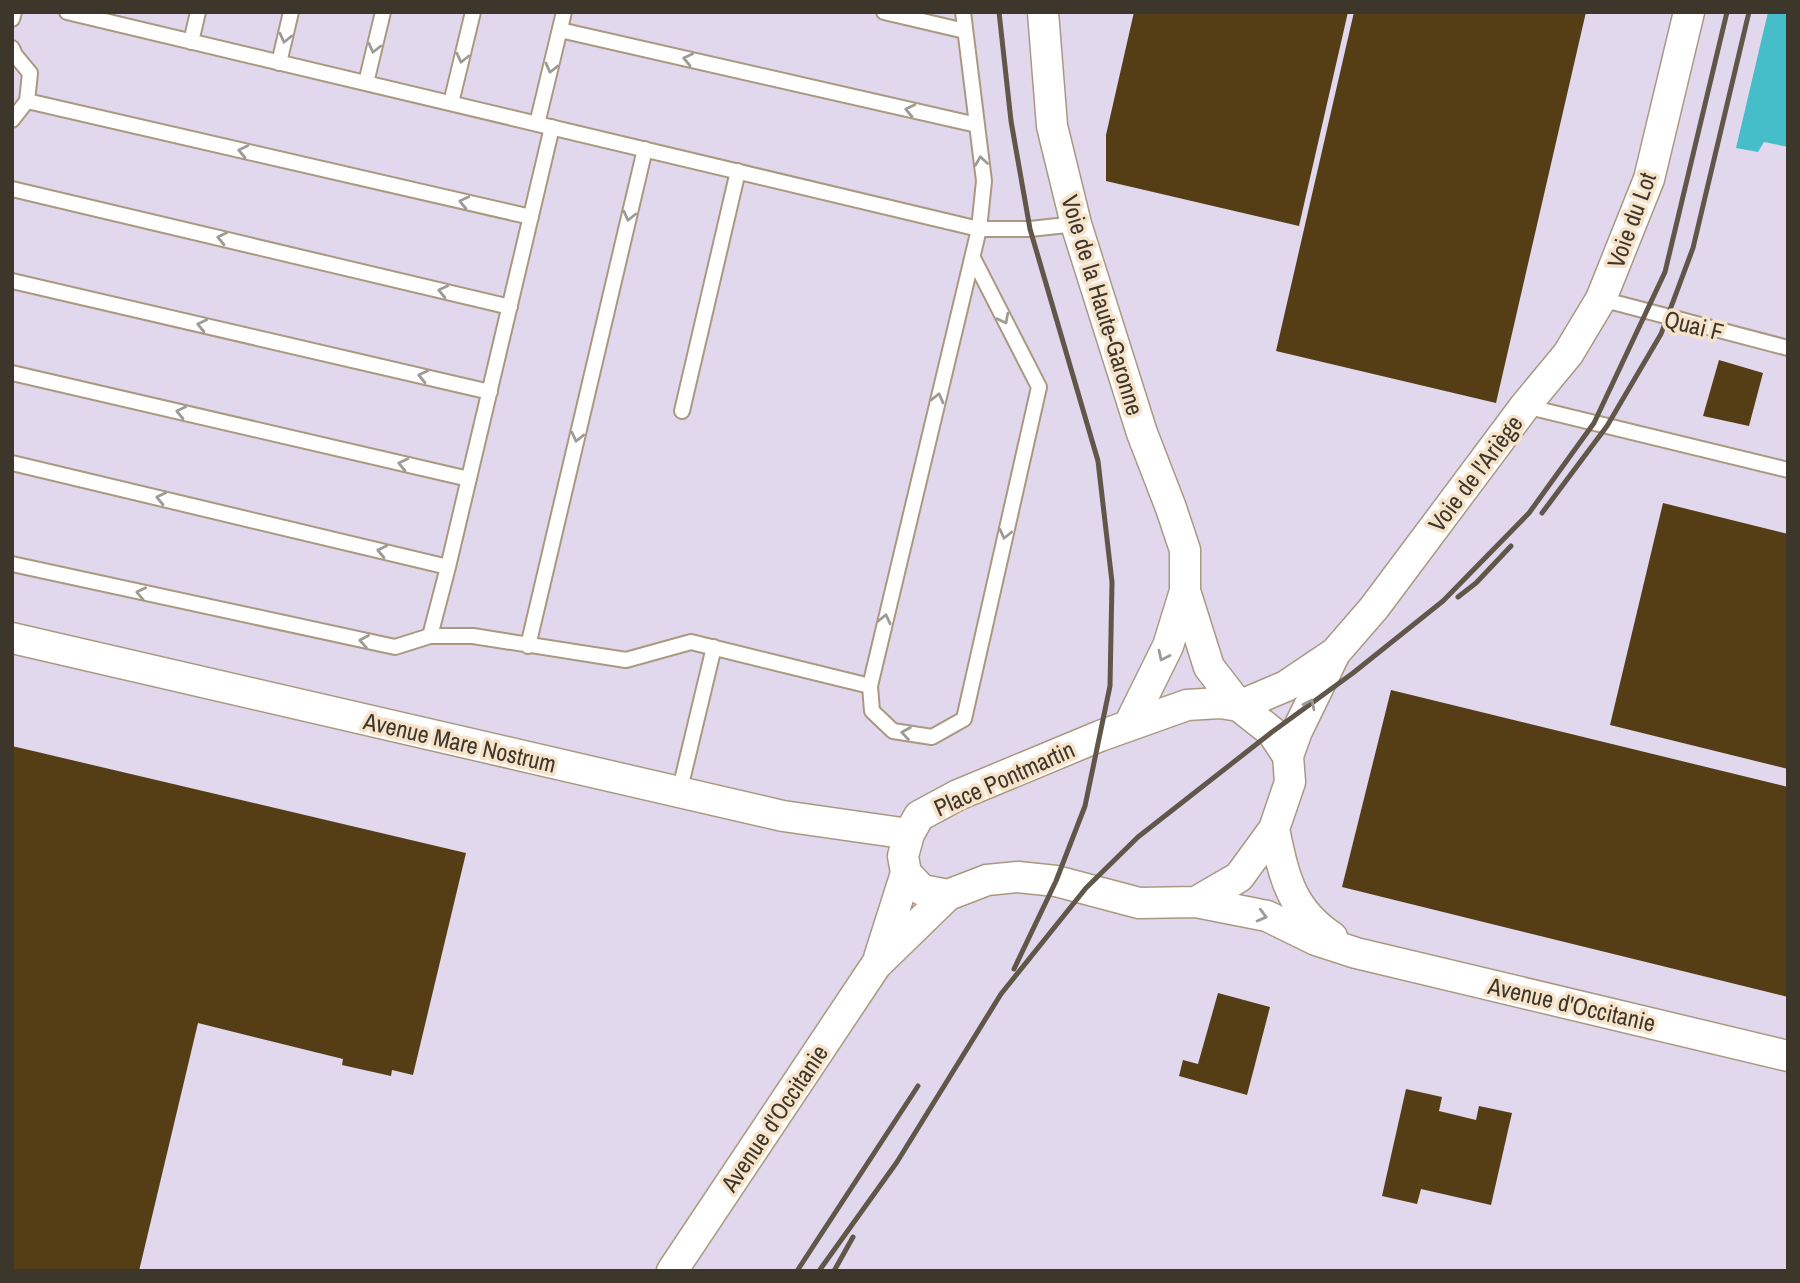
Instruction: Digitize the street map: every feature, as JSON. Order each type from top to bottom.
[{"type":"street","name":"Voie de la Haute-Garonne","points":[[1043,12],[1052,126],[1076,224],[1142,433],[1185,550],[1185,591],[1168,646],[1129,725]]},
{"type":"street","name":"Voie du Lot","points":[[1525,406],[1568,354],[1601,299],[1649,179],[1689,12]]},
{"type":"street","name":"Voie de l'Ariège","points":[[1288,756],[1297,731],[1335,653],[1374,608],[1525,406]]},
{"type":"street","name":"Voie de la Haute-Garonne","points":[[1185,591],[1209,667],[1239,706]]},
{"type":"street","name":"Avenue Mare Nostrum","points":[[12,638],[783,816],[909,834]]},
{"type":"street","name":"Voie de l'Ariège","points":[[1239,706],[1286,686],[1335,653]]},
{"type":"street","name":"Place Pontmartin","points":[[906,873],[903,856],[909,834],[919,816],[958,795],[1129,725],[1187,705],[1220,703],[1239,706]]},
{"type":"street","points":[[906,873],[922,890],[948,895],[987,880],[1018,877],[1056,881],[1139,903],[1196,902],[1239,877],[1274,829],[1290,782],[1288,756],[1272,732],[1239,706]]},
{"type":"street","name":"Avenue d'Occitanie","points":[[1274,829],[1294,899],[1312,923],[1356,953]]},
{"type":"street","name":"Avenue d'Occitanie","points":[[876,965],[906,873]]},
{"type":"street","name":"Avenue d'Occitanie","points":[[672,1271],[876,965],[948,895]]},
{"type":"street","name":"Avenue d'Occitanie","points":[[1196,902],[1268,916],[1316,940],[1356,953],[1788,1056]]},
{"type":"lane","points":[[12,19],[14,12]]},
{"type":"lane","points":[[66,12],[107,17],[191,42],[979,229],[1030,229],[1076,224]]},
{"type":"lane","points":[[191,42],[198,12]]},
{"type":"lane","points":[[279,63],[290,12]]},
{"type":"lane","points":[[366,83],[383,12]]},
{"type":"lane","points":[[452,103],[473,12]]},
{"type":"lane","points":[[430,636],[531,218],[564,12]]},
{"type":"lane","points":[[884,12],[965,31]]},
{"type":"lane","points":[[963,12],[984,181],[979,229],[870,686],[872,711],[893,731],[932,737],[964,719],[1039,387],[973,258]]},
{"type":"lane","points":[[560,30],[977,125]]},
{"type":"lane","points":[[12,48],[30,73],[27,101],[12,120]]},
{"type":"lane","points":[[27,101],[531,218]]},
{"type":"lane","points":[[528,646],[645,149]]},
{"type":"lane","points":[[682,411],[737,171]]},
{"type":"lane","points":[[12,188],[510,307]]},
{"type":"lane","points":[[12,281],[490,392]]},
{"type":"lane","name":"Quai F","points":[[1601,299],[1788,348]]},
{"type":"lane","points":[[12,373],[469,479]]},
{"type":"lane","name":"Voie de l'Ariège","points":[[1525,406],[1788,470]]},
{"type":"lane","points":[[12,463],[448,567]]},
{"type":"lane","points":[[12,565],[395,647],[430,636],[472,636],[626,660],[691,642],[870,686]]},
{"type":"lane","points":[[680,793],[715,647]]},
{"type":"shaded area","points":[[12,12],[1768,12],[1736,148],[1763,142],[1788,147],[1788,1271],[12,1271]]},
{"type":"water","points":[[1768,12],[1788,12],[1788,147],[1764,142],[1758,152],[1736,148]]},
{"type":"building","points":[[1134,12],[1348,12],[1299,226],[1106,181],[1106,135]]},
{"type":"building","points":[[1354,12],[1586,12],[1496,403],[1276,351]]},
{"type":"building","points":[[1719,360],[1763,373],[1749,426],[1703,416]]},
{"type":"building","points":[[1663,503],[1788,534],[1788,769],[1610,725]]},
{"type":"building","points":[[1391,690],[1788,787],[1788,997],[1342,887]]},
{"type":"building","points":[[12,746],[466,853],[413,1075],[392,1070],[391,1076],[342,1065],[343,1059],[198,1023],[139,1271],[12,1271]]},
{"type":"building","points":[[1218,993],[1270,1007],[1247,1095],[1179,1076],[1183,1060],[1198,1064]]},
{"type":"building","points":[[1406,1089],[1442,1097],[1439,1111],[1476,1120],[1479,1106],[1512,1113],[1491,1205],[1421,1189],[1417,1204],[1382,1196]]},
{"type":"railway","points":[[999,12],[1011,121],[1030,229],[1098,461],[1112,582],[1110,686],[1085,806],[1056,881],[1014,969]]},
{"type":"railway","points":[[819,1271],[897,1162],[1001,994],[1086,888],[1138,837],[1443,601],[1529,513],[1594,423],[1665,272],[1727,12]]},
{"type":"railway","points":[[1542,513],[1607,426],[1661,334],[1693,248],[1749,12]]},
{"type":"railway","points":[[1458,597],[1476,583],[1511,546]]},
{"type":"railway","points":[[797,1271],[918,1086]]},
{"type":"railway","points":[[834,1271],[853,1237]]}]
